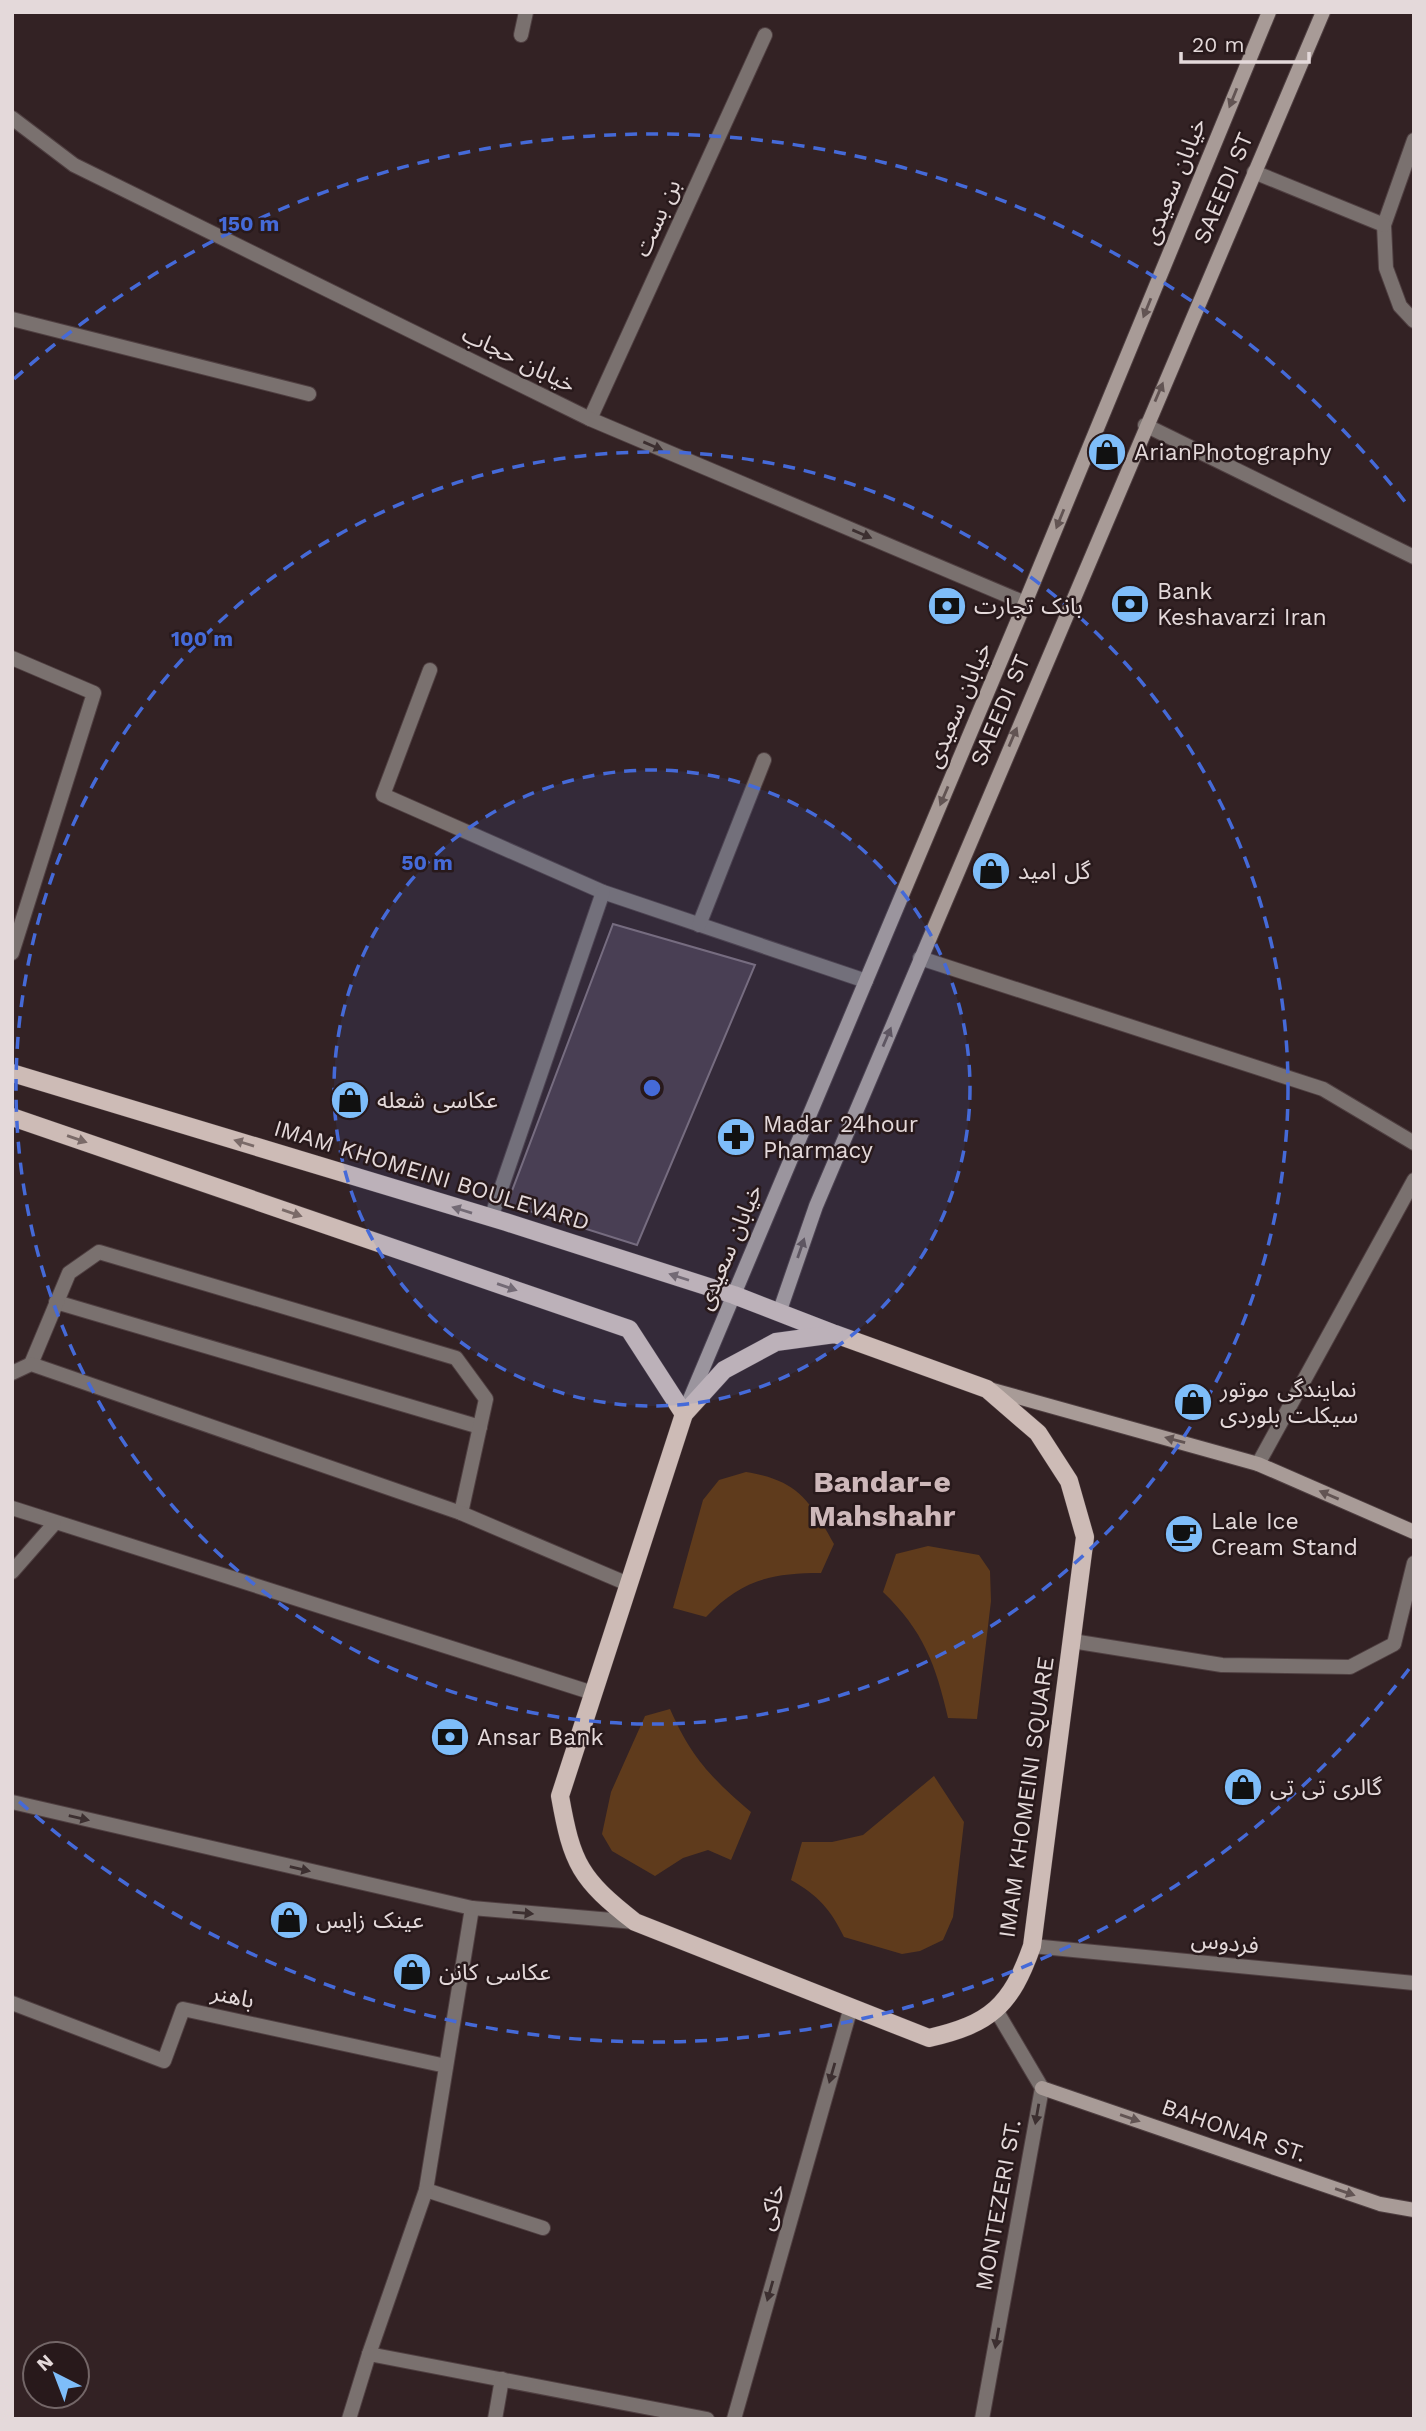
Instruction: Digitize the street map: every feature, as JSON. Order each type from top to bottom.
[{"type":"main road","name":"خیابان سعیدی","points":[[684,1414],[1026,603],[1269,12]]},
{"type":"main road","name":"SAEEDI ST","points":[[779,1312],[816,1206],[1145,425],[1323,12]]},
{"type":"main road","name":"IMAM KHOMEINI BOULEVARD","points":[[12,1073],[491,1218],[734,1295],[835,1334]]},
{"type":"main road","points":[[12,1117],[629,1329],[684,1414]]},
{"type":"main road","name":"IMAM KHOMEINI SQUARE","points":[[835,1334],[987,1389],[1038,1433],[1069,1481],[1085,1537],[1032,1946],[1020,1981],[996,2010],[965,2029],[929,2038],[635,1922],[595,1890],[569,1847],[560,1796],[684,1414],[724,1370],[734,1364],[776,1342],[835,1334]]},
{"type":"main road","points":[[987,1389],[1258,1464],[1414,1532]]},
{"type":"main road","name":"BAHONAR ST.","points":[[1042,2088],[1380,2204],[1414,2210]]},
{"type":"street","points":[[520,35],[526,12]]},
{"type":"street","name":"بن بست","points":[[590,419],[765,35]]},
{"type":"street","name":"خیابان حجاب","points":[[12,118],[74,165],[590,419],[1026,603]]},
{"type":"street","points":[[1414,140],[1384,225],[1386,268],[1400,306],[1414,321]]},
{"type":"street","points":[[1254,172],[1384,225]]},
{"type":"street","points":[[12,319],[309,394]]},
{"type":"street","points":[[1145,425],[1414,557]]},
{"type":"street","points":[[12,658],[94,693],[12,953]]},
{"type":"street","points":[[430,670],[383,795],[603,892],[866,981]]},
{"type":"street","points":[[699,925],[764,760]]},
{"type":"street","points":[[491,1218],[603,892]]},
{"type":"street","points":[[920,958],[1323,1088],[1414,1143]]},
{"type":"street","points":[[1258,1464],[1414,1180]]},
{"type":"street","points":[[12,1373],[31,1364],[69,1273],[99,1252],[456,1358],[486,1399],[461,1513]]},
{"type":"street","points":[[56,1302],[480,1427]]},
{"type":"street","points":[[31,1364],[461,1513],[628,1584]]},
{"type":"street","points":[[12,1508],[54,1524],[593,1693]]},
{"type":"street","points":[[12,1572],[54,1524]]},
{"type":"street","points":[[1072,1641],[1222,1665],[1350,1667],[1394,1644],[1414,1563]]},
{"type":"street","points":[[12,1802],[471,1908],[635,1922]]},
{"type":"street","points":[[349,2419],[426,2189],[471,1908]]},
{"type":"street","name":"فردوس","points":[[1032,1946],[1414,1983]]},
{"type":"street","name":"باهنر","points":[[13,2005],[164,2061],[183,2008],[446,2066]]},
{"type":"street","name":"خاکی","points":[[734,2419],[851,2007]]},
{"type":"street","points":[[996,2010],[1042,2088]]},
{"type":"street","name":"MONTEZERI ST.","points":[[982,2419],[1042,2088]]},
{"type":"street","points":[[426,2189],[543,2228]]},
{"type":"street","points":[[369,2354],[707,2419]]},
{"type":"street","points":[[495,2419],[502,2379]]},
{"type":"shaded area","points":[[746,1472],[790,1487],[809,1504],[834,1544],[821,1573],[787,1575],[758,1581],[719,1604],[706,1617],[673,1608],[703,1500],[719,1480]]},
{"type":"shaded area","points":[[928,1546],[979,1555],[990,1571],[991,1601],[977,1719],[948,1718],[926,1649],[908,1620],[883,1592],[896,1554]]},
{"type":"shaded area","points":[[670,1709],[686,1741],[703,1766],[751,1812],[731,1860],[708,1850],[683,1858],[655,1876],[612,1851],[602,1834],[611,1792],[645,1716]]},
{"type":"shaded area","points":[[934,1776],[964,1822],[953,1917],[943,1940],[920,1951],[902,1954],[844,1937],[823,1904],[791,1880],[802,1842],[832,1842],[863,1835]]},
{"type":"building","points":[[613,924],[755,965],[637,1245],[507,1204]]},
{"type":"place","name":"ArianPhotography","points":[[1107,452]]},
{"type":"place","name":"Bank Keshavarzi Iran","points":[[1130,604]]},
{"type":"place","name":"بانک تجارت","points":[[947,606]]},
{"type":"place","name":"گل امید","points":[[991,871]]},
{"type":"place","name":"عکاسی شعله","points":[[350,1100]]},
{"type":"place","name":"Madar 24hour Pharmacy","points":[[736,1137]]},
{"type":"place","name":"نمایندگی موتور سیکلت بلوردی","points":[[1193,1402]]},
{"type":"place","name":"Lale Ice Cream Stand","points":[[1184,1534]]},
{"type":"place","name":"Ansar Bank","points":[[450,1737]]},
{"type":"place","name":"گالری تی تی","points":[[1243,1787]]},
{"type":"place","name":"عینک زایس","points":[[289,1920]]},
{"type":"place","name":"عکاسی کانن","points":[[412,1972]]},
{"type":"district","name":"Bandar-e Mahshahr","points":[[882,1499]]}]
